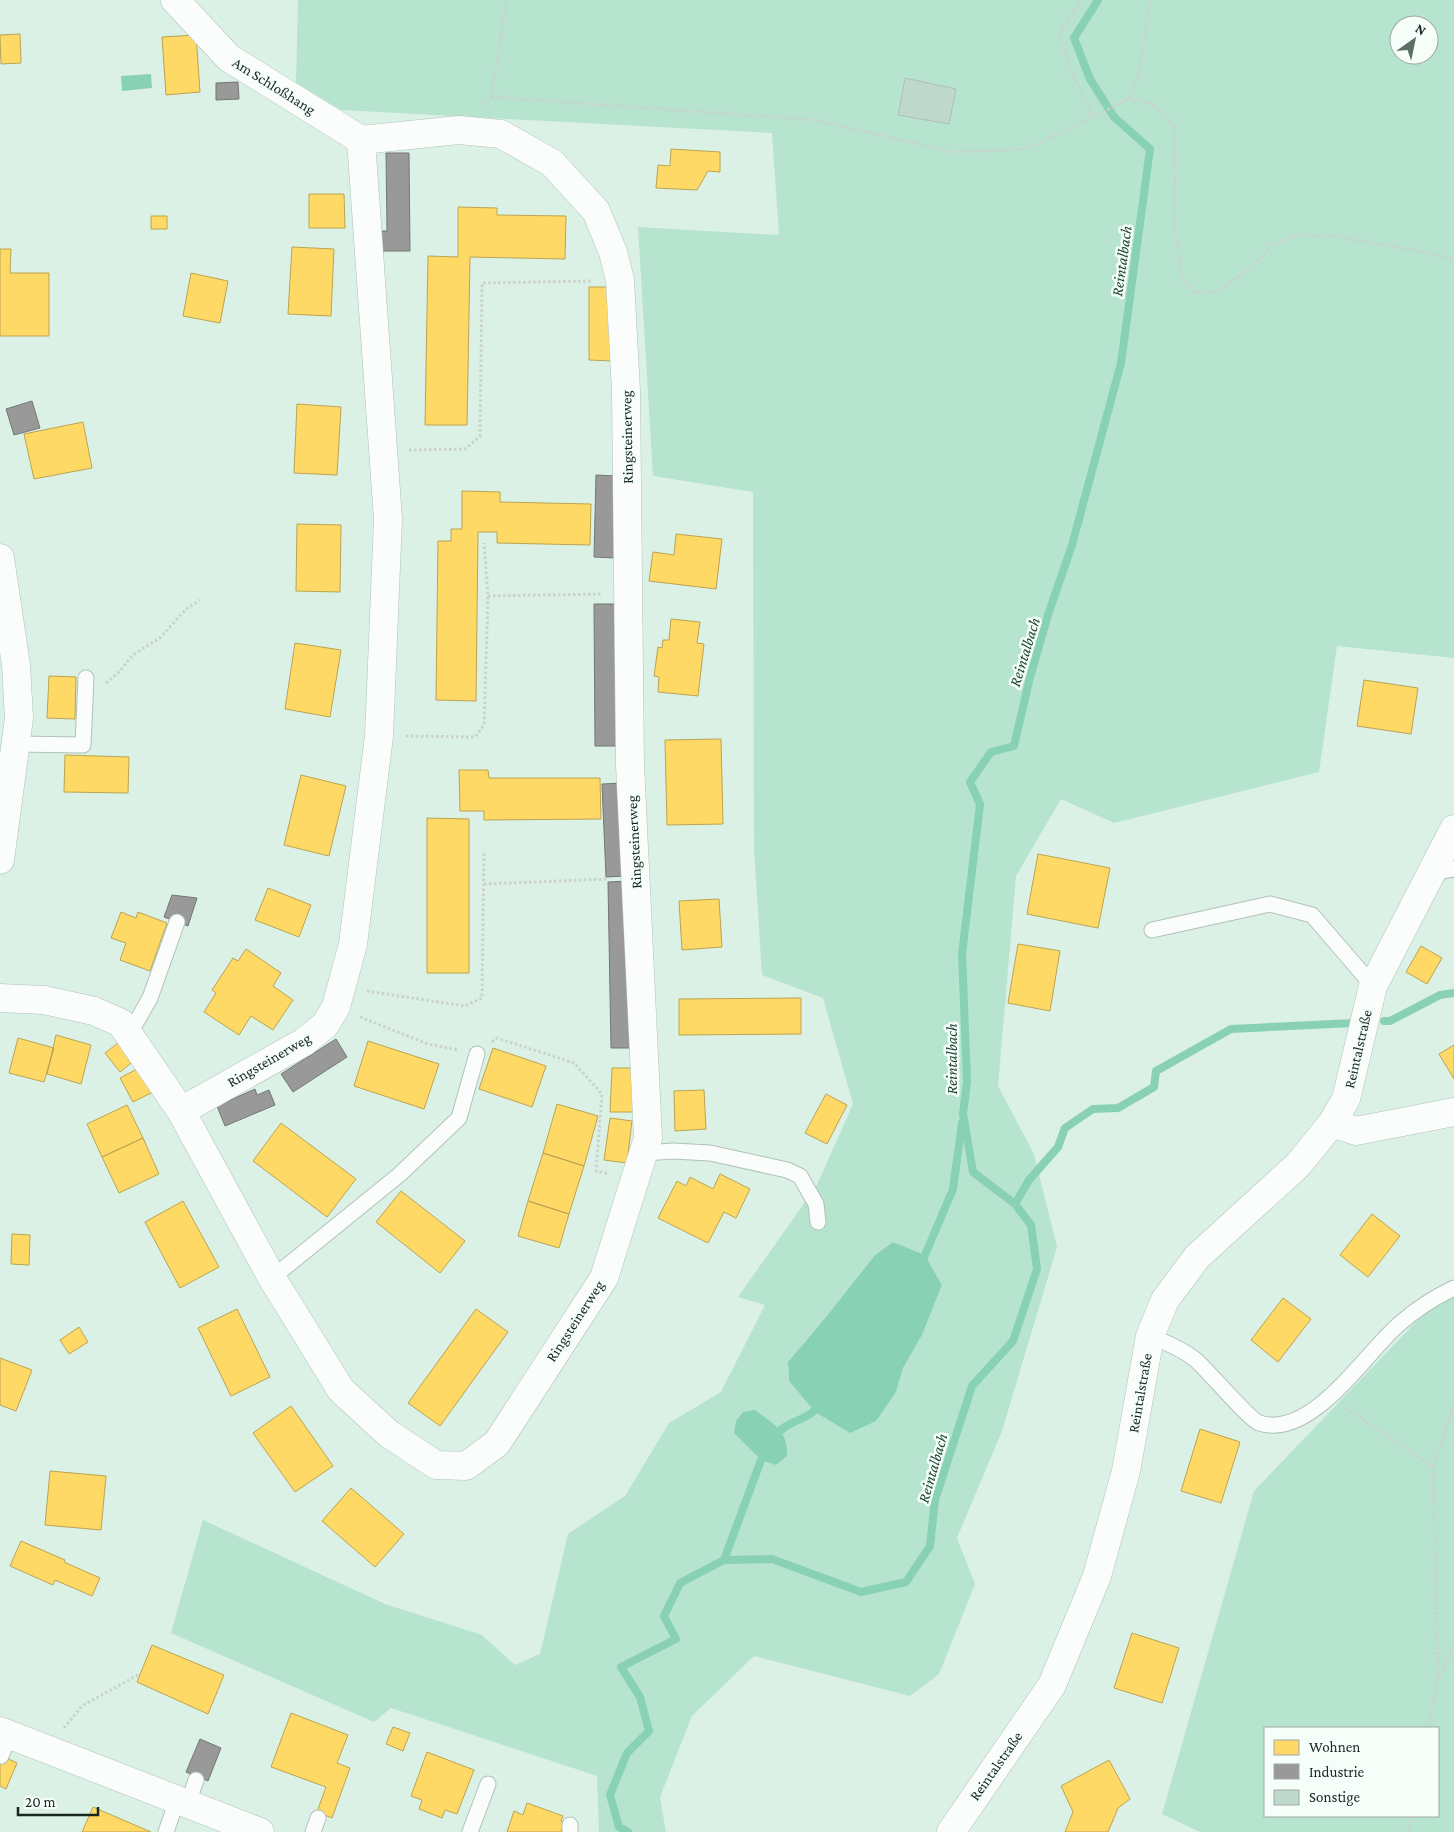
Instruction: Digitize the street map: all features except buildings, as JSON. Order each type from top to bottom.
[{"type":"street","name":"Am Schloßhang","points":[[175,0],[229,58],[361,140]]},
{"type":"street","name":"Ringsteinerweg","points":[[0,998],[44,1000],[94,1011],[121,1023],[181,1111],[272,1278],[341,1390],[389,1434],[436,1465],[466,1466],[497,1443],[604,1278],[648,1138],[630,764],[626,391],[620,280],[613,252],[596,212],[552,163],[501,134],[459,130],[361,140],[388,519],[379,736],[354,944],[339,997],[325,1025],[304,1042],[181,1111]]},
{"type":"street","points":[[0,558],[16,665],[19,718],[0,860]]},
{"type":"street","name":"Reintalstraße","points":[[958,1829],[1052,1685],[1097,1576],[1126,1472],[1150,1336],[1165,1300],[1197,1257],[1298,1165],[1332,1124],[1346,1099],[1373,986],[1443,871],[1454,829]]},
{"type":"street","points":[[1332,1124],[1356,1131],[1454,1112]]},
{"type":"street","points":[[4,1740],[52,1751],[187,1795],[260,1832]]},
{"type":"lane","points":[[16,744],[83,745],[86,682]]},
{"type":"lane","points":[[1152,930],[1270,904],[1312,915],[1373,986]]},
{"type":"lane","points":[[129,1035],[150,998],[178,922]]},
{"type":"lane","points":[[272,1278],[399,1175],[459,1118],[477,1054]]},
{"type":"lane","points":[[644,1153],[673,1151],[710,1153],[787,1170],[800,1176],[816,1204],[818,1222]]},
{"type":"lane","points":[[1150,1336],[1170,1344],[1196,1360],[1257,1422],[1277,1426],[1303,1417],[1346,1383],[1396,1326],[1426,1302],[1454,1288]]},
{"type":"lane","points":[[470,1832],[488,1784]]},
{"type":"lane","points":[[166,1832],[187,1795]]},
{"type":"path","points":[[459,130],[491,97],[507,0]]},
{"type":"path","points":[[1080,0],[1059,35],[1070,70],[1094,117]]},
{"type":"path","points":[[1128,100],[1139,76],[1150,0]]},
{"type":"path","points":[[491,97],[815,120],[952,152],[1026,149],[1128,100],[1150,103],[1164,114],[1174,126],[1176,170],[1174,220],[1182,280],[1197,293],[1217,292],[1224,288],[1252,267],[1271,245],[1297,235],[1333,236],[1454,259]]},
{"type":"path","points":[[383,451],[465,449],[480,436],[482,283],[620,280]]},
{"type":"path","points":[[379,736],[475,737],[484,725],[488,596],[484,543]]},
{"type":"path","points":[[488,596],[628,594]]},
{"type":"path","points":[[86,682],[95,686],[107,682],[118,674],[133,655],[161,637],[186,609],[200,600]]},
{"type":"path","points":[[339,997],[465,1006],[482,998],[484,852]]},
{"type":"path","points":[[484,884],[636,878]]},
{"type":"path","points":[[339,997],[428,1044],[477,1054],[497,1038],[574,1064],[602,1094],[596,1172],[635,1180]]},
{"type":"path","points":[[1329,1396],[1433,1467]]},
{"type":"path","points":[[1428,1727],[1438,1678],[1433,1467],[1454,1404]]},
{"type":"path","points":[[1438,1678],[1454,1646]]},
{"type":"path","points":[[52,1751],[64,1728],[82,1706],[138,1675]]},
{"type":"path","points":[[1408,1832],[1411,1817]]},
{"type":"shaded area","points":[[298,0],[1454,0],[1454,658],[1337,646],[1319,772],[1114,823],[1061,799],[1016,876],[998,1086],[1034,1154],[1057,1247],[1002,1431],[957,1538],[975,1584],[939,1674],[910,1696],[754,1656],[692,1716],[660,1797],[666,1832],[599,1832],[597,1776],[391,1708],[374,1722],[171,1633],[203,1520],[385,1604],[482,1635],[515,1665],[540,1654],[568,1534],[625,1496],[669,1423],[721,1392],[765,1305],[738,1297],[817,1185],[853,1104],[823,998],[762,975],[754,849],[753,492],[653,476],[638,227],[779,235],[772,133],[341,110],[296,83]],"holes":[[[893,1242],[925,1255],[942,1285],[922,1335],[903,1368],[896,1392],[850,1433],[815,1412],[789,1381],[788,1362],[875,1255]]]},
{"type":"shaded area","points":[[151,74],[152,88],[122,91],[121,76]]},
{"type":"shaded area","points":[[893,1242],[925,1255],[942,1285],[922,1335],[903,1368],[896,1392],[876,1421],[850,1433],[815,1412],[789,1381],[788,1362],[875,1255]]},
{"type":"shaded area","points":[[1454,1282],[1454,1832],[1200,1832],[1162,1814],[1254,1491]]},
{"type":"shaded area","points":[[755,1410],[779,1429],[785,1440],[787,1456],[776,1465],[761,1460],[734,1433],[736,1421],[743,1412]]},
{"type":"waterway","name":"Reintalbach","points":[[628,1832],[619,1827],[610,1795],[627,1753],[649,1731],[640,1697],[621,1667],[676,1639],[664,1616],[680,1583],[724,1560],[772,1559],[861,1592],[906,1582],[930,1546],[935,1500],[972,1386],[1013,1341],[1037,1269],[1031,1225],[1015,1204],[973,1172],[963,1114],[967,1081],[962,954],[980,804],[970,782],[991,752],[1014,746],[1029,681],[1048,615],[1072,545],[1121,363],[1150,149],[1114,117],[1090,79],[1074,38],[1098,0]]},
{"type":"waterway","points":[[1384,1021],[1390,1021],[1440,995],[1454,993]]},
{"type":"waterway","points":[[1015,1204],[1029,1180],[1058,1147],[1065,1128],[1093,1109],[1118,1108],[1154,1087],[1156,1071],[1231,1029],[1354,1023]]},
{"type":"waterway","points":[[921,1262],[953,1189],[962,1123]]},
{"type":"waterway","points":[[775,1437],[779,1431],[810,1414],[821,1404]]},
{"type":"waterway","points":[[724,1560],[766,1451]]}]
